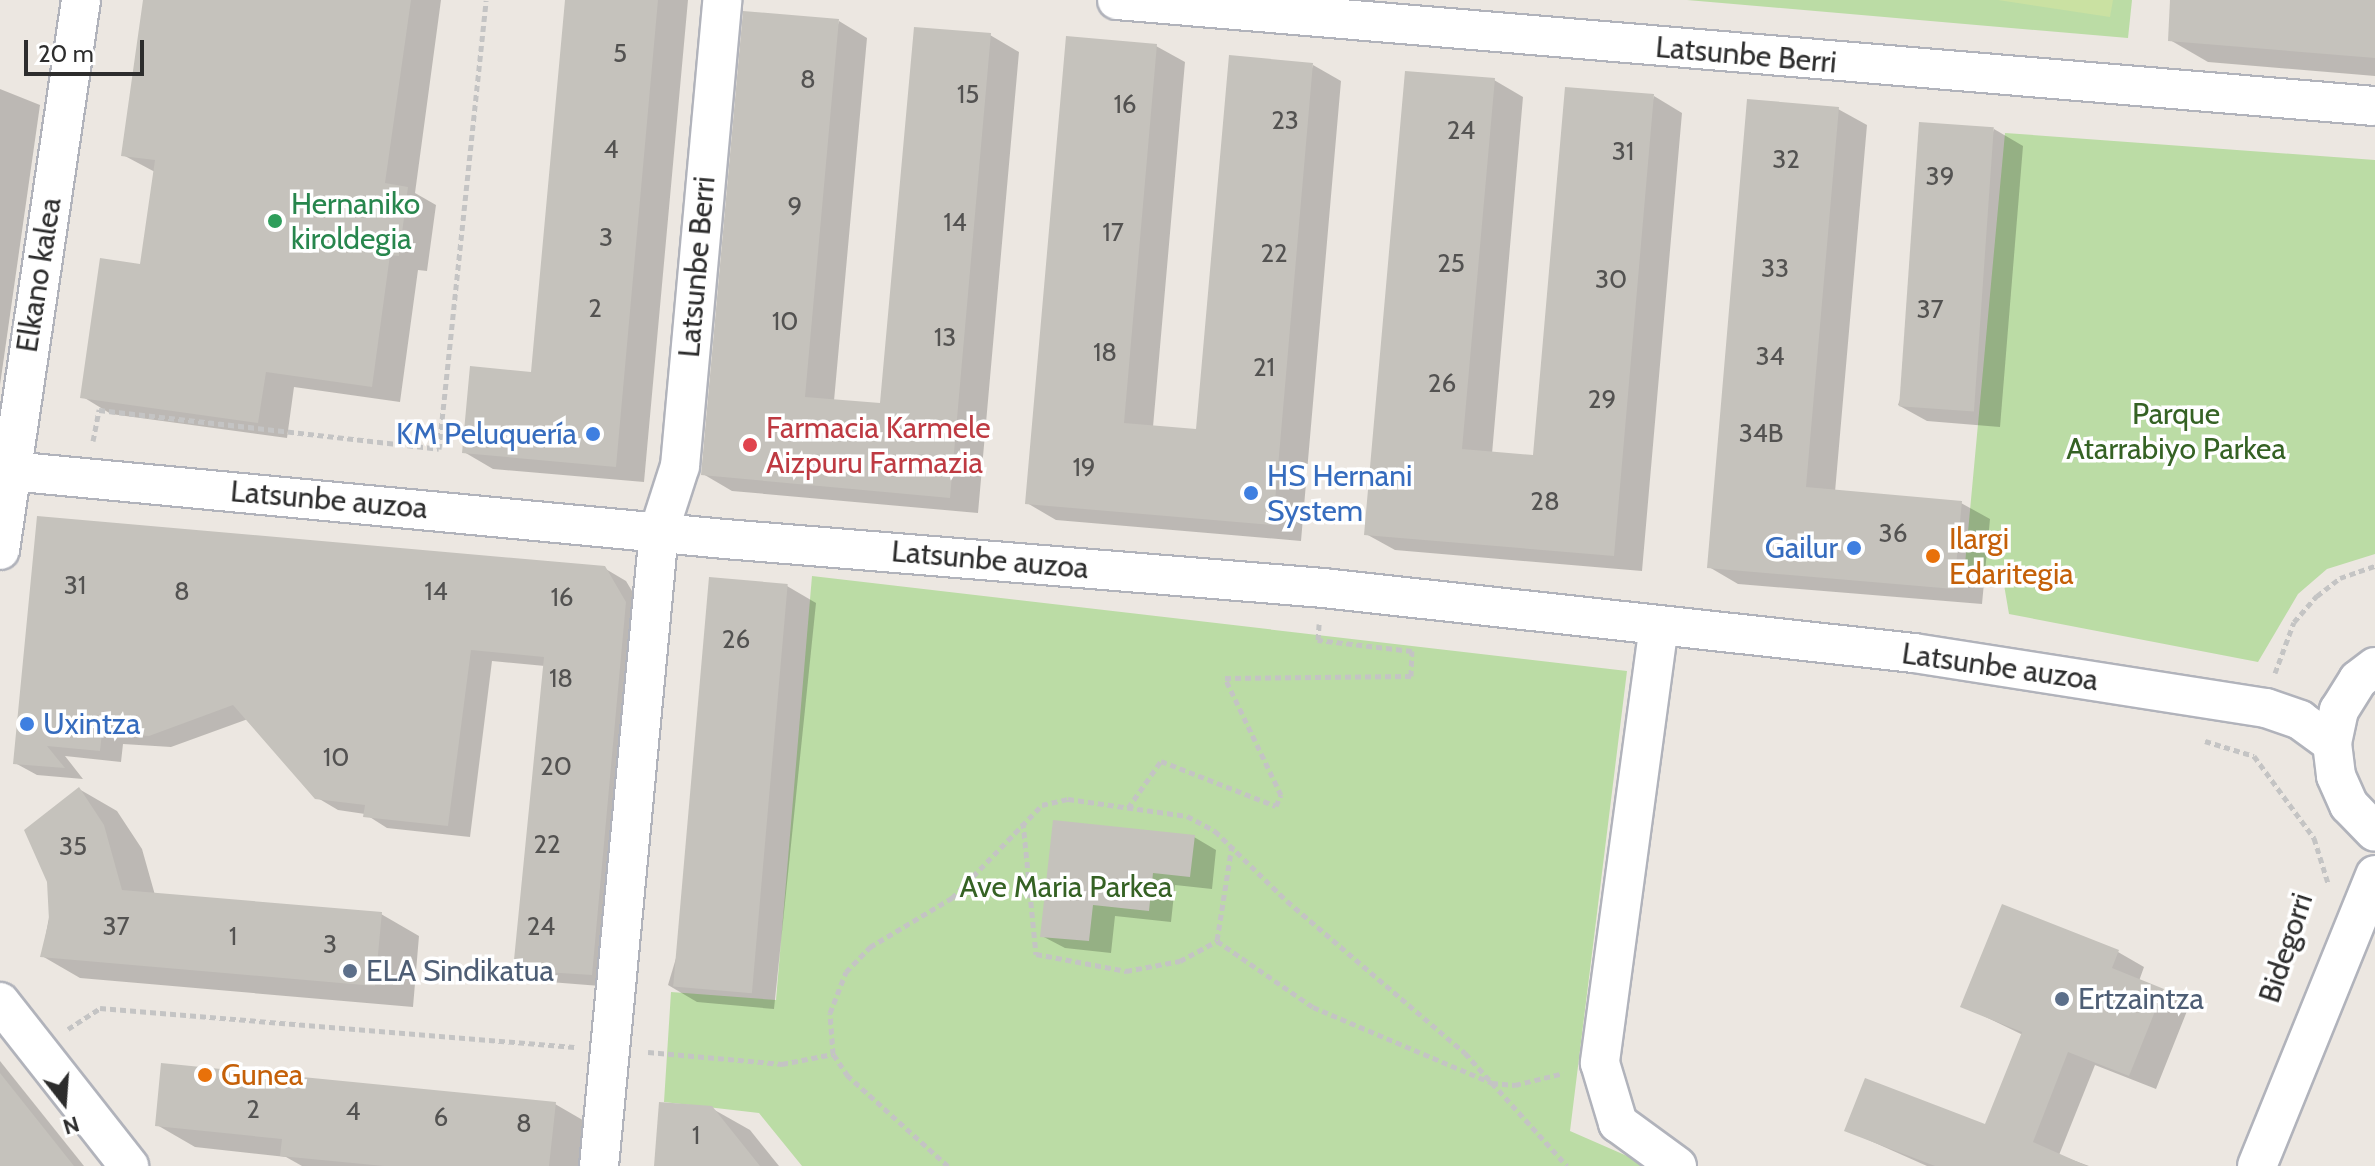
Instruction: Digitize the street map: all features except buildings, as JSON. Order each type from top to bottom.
[{"type":"street","name":"Elkano kalea","points":[[0,550],[5,471],[81,0]]},
{"type":"street","name":"Latsunbe Berri","points":[[659,531],[680,466],[722,0]]},
{"type":"street","name":"Latsunbe Berri","points":[[1117,0],[2375,106]]},
{"type":"street","name":"Latsunbe auzoa","points":[[5,471],[1323,588],[1914,653],[2266,708],[2300,720],[2332,743]]},
{"type":"street","points":[[599,1166],[659,531]]},
{"type":"street","points":[[1659,625],[1600,1063],[1618,1123],[1677,1166]]},
{"type":"street","points":[[2375,667],[2358,680],[2339,710],[2332,743],[2336,776],[2349,805],[2375,832]]},
{"type":"street","points":[[2257,1166],[2375,875]]},
{"type":"street","points":[[0,1002],[129,1166]]},
{"type":"path","points":[[85,477],[99,410],[439,449],[486,0]]},
{"type":"path","points":[[2266,708],[2279,655],[2294,622],[2340,578],[2375,566]]},
{"type":"path","points":[[1128,808],[1161,761],[1276,806],[1281,795],[1225,678],[1411,676],[1412,651],[1318,640],[1323,588]]},
{"type":"path","name":"Bidegorri","points":[[2266,708],[2254,756],[2314,838],[2327,868],[2329,891]]},
{"type":"path","points":[[948,1166],[848,1076],[833,1054],[830,1013],[846,972],[870,947],[952,898],[987,866],[1023,822],[1042,805],[1068,799],[1187,816],[1232,845],[1287,901],[1465,1053],[1567,1166]]},
{"type":"path","points":[[1023,822],[1036,954],[1126,971],[1180,961],[1217,941]]},
{"type":"path","points":[[1217,941],[1232,845]]},
{"type":"path","points":[[1217,941],[1313,1007],[1492,1083],[1515,1085],[1600,1063]]},
{"type":"path","points":[[35,1050],[100,1008],[782,1064],[833,1054]]},
{"type":"green space","points":[[1687,0],[2132,0],[2128,38]]},
{"type":"green space","points":[[1998,0],[2113,0],[2110,17]]},
{"type":"green space","name":"Parque Atarrabiyo Parkea","points":[[2005,133],[2375,160],[2375,554],[2327,569],[2298,594],[2258,662],[2009,614],[2003,579],[1964,575]]},
{"type":"green space","name":"Ave Maria Parkea","points":[[812,576],[1627,671],[1570,1131],[1650,1166],[802,1166],[759,1113],[664,1102],[671,992],[776,1000]]},
{"type":"place","name":"Hernaniko kiroldegia","points":[[275,221]]},
{"type":"place","name":"KM Peluquería","points":[[593,434]]},
{"type":"place","name":"Farmacia Karmele Aizpuru Farmazia","points":[[750,445]]},
{"type":"place","name":"HS Hernani System","points":[[1251,493]]},
{"type":"place","name":"Gailur","points":[[1854,548]]},
{"type":"place","name":"Ilargi Edaritegia","points":[[1933,556]]},
{"type":"place","name":"Uxintza","points":[[27,724]]},
{"type":"place","name":"ELA Sindikatua","points":[[350,971]]},
{"type":"place","name":"Ertzaintza","points":[[2062,999]]},
{"type":"place","name":"Gunea","points":[[205,1075]]}]
